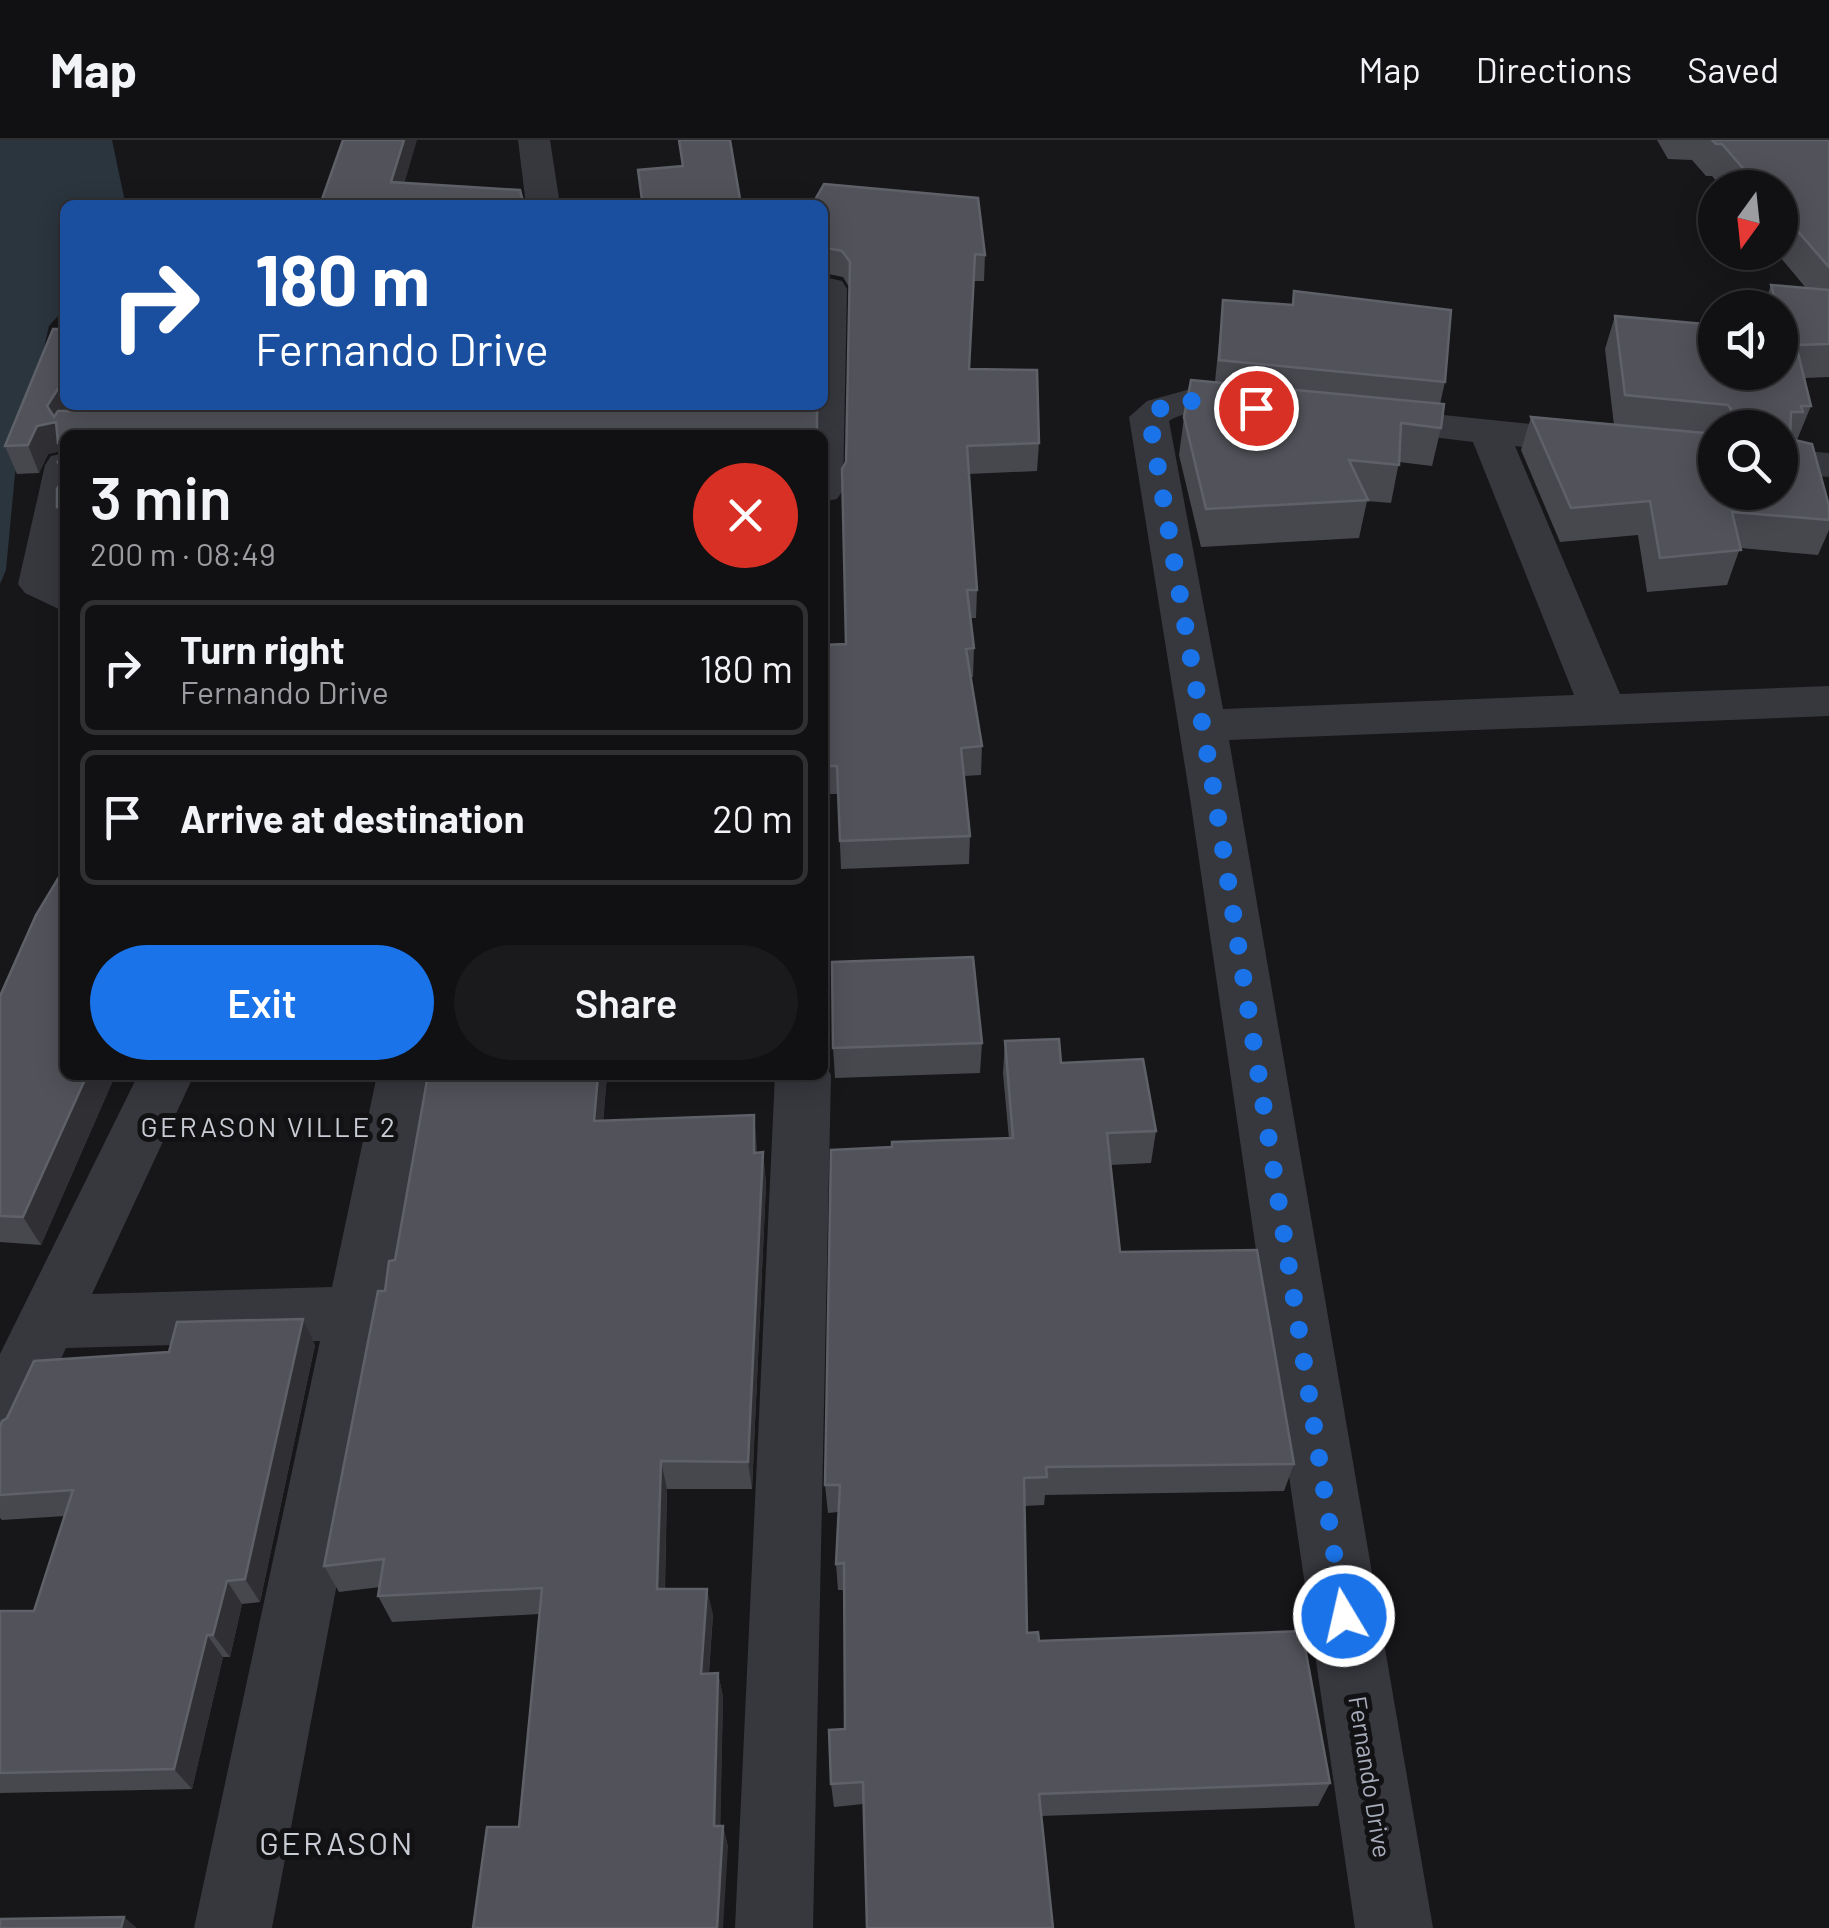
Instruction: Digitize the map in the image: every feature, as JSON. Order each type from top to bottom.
[{"type":"street","points":[[534,140],[542,200]]},
{"type":"street","points":[[828,319],[829,290]]},
{"type":"street","name":"Fernando Drive","points":[[1394,1928],[1149,416],[1164,403],[1190,401],[1698,453]]},
{"type":"street","points":[[1490,434],[1603,710]]},
{"type":"street","points":[[1798,462],[1829,465]]},
{"type":"street","points":[[60,489],[40,584],[60,595]]},
{"type":"street","points":[[1202,725],[1829,701]]},
{"type":"street","points":[[0,1421],[164,1080]]},
{"type":"street","points":[[233,1928],[404,1080]]},
{"type":"street","points":[[774,1928],[803,1080]]},
{"type":"street","points":[[50,1322],[355,1314]]},
{"type":"shaded area","points":[[0,140],[112,140],[123,200],[60,200],[60,314],[49,326],[15,474],[6,570],[0,584]]},
{"type":"building","points":[[343,140],[404,140],[391,182],[520,190],[523,200],[322,200]]},
{"type":"building","points":[[679,140],[730,140],[740,200],[642,200],[638,170],[683,166]]},
{"type":"building","points":[[1712,140],[1829,140],[1829,267],[1798,232],[1798,170],[1744,170],[1722,144]]},
{"type":"building","points":[[824,184],[978,198],[985,255],[975,254],[969,369],[1037,370],[1039,443],[967,446],[977,590],[967,590],[974,648],[966,649],[982,746],[961,748],[970,836],[840,841],[837,766],[828,766],[828,645],[846,644],[842,469],[846,462],[850,262],[842,251],[828,248],[828,200],[815,200]]},
{"type":"building","points":[[1771,285],[1829,290],[1829,344],[1798,345],[1798,290],[1772,290]]},
{"type":"building","points":[[1294,291],[1451,310],[1445,382],[1219,360],[1223,300],[1293,305]]},
{"type":"building","points":[[1615,316],[1698,323],[1698,390],[1798,390],[1798,353],[1811,406],[1801,406],[1803,412],[1731,410],[1728,405],[1625,395]]},
{"type":"building","points":[[53,329],[60,329],[60,386],[47,406],[54,417],[58,411],[91,410],[817,411],[817,430],[60,430],[60,443],[56,422],[37,426],[28,445],[5,446]]},
{"type":"building","points":[[1191,380],[1444,404],[1441,428],[1401,423],[1399,465],[1349,460],[1368,500],[1206,509],[1184,417]]},
{"type":"building","points":[[1531,417],[1698,432],[1698,510],[1798,510],[1798,441],[1812,444],[1829,506],[1829,520],[1732,512],[1741,550],[1660,558],[1650,501],[1571,508]]},
{"type":"building","points":[[60,875],[60,1080],[85,1080],[23,1217],[0,1216],[0,996],[36,915]]},
{"type":"building","points":[[973,957],[982,1043],[833,1048],[832,962]]},
{"type":"building","points":[[1059,1039],[1061,1063],[1143,1059],[1156,1131],[1107,1133],[1120,1252],[1257,1250],[1294,1464],[1046,1467],[1047,1477],[1024,1478],[1027,1633],[1038,1632],[1039,1641],[1302,1631],[1330,1783],[1039,1794],[1053,1928],[867,1928],[863,1782],[831,1784],[829,1730],[845,1729],[844,1563],[836,1564],[840,1485],[825,1485],[831,1150],[892,1147],[892,1142],[1013,1138],[1005,1041]]},
{"type":"building","points":[[427,1080],[598,1080],[594,1121],[754,1115],[754,1153],[763,1152],[748,1462],[661,1461],[657,1589],[707,1589],[701,1674],[718,1673],[714,1826],[723,1826],[717,1928],[473,1928],[487,1827],[519,1827],[542,1588],[378,1596],[384,1559],[324,1566],[378,1291],[385,1291],[389,1261],[395,1260]]},
{"type":"building","points":[[303,1319],[245,1579],[227,1581],[213,1635],[207,1635],[174,1769],[0,1773],[0,1611],[34,1611],[73,1490],[0,1495],[0,1427],[34,1361],[169,1352],[177,1322]]},
{"type":"building","points":[[124,1917],[121,1928],[0,1928],[0,1919]]},
{"type":"district","name":"GERASON VILLE 2","points":[[269,1127]]},
{"type":"district","name":"GERASON","points":[[337,1844]]},
{"type":"route","points":[[1256,408],[1190,401],[1164,403],[1149,416],[1215,798],[1344,1616]]}]
